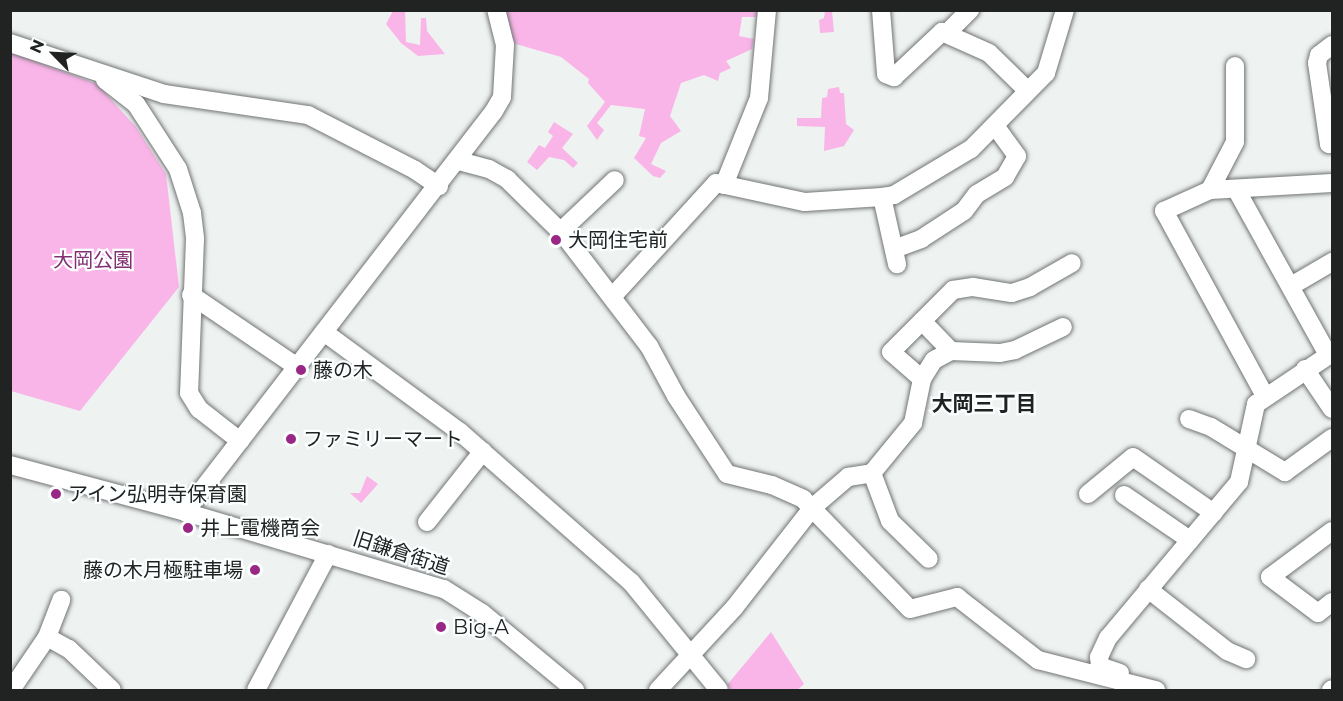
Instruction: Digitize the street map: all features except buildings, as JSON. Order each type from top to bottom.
[{"type":"street","points":[[185,512],[459,161],[502,97],[505,45],[496,10]]},
{"type":"street","points":[[724,185],[759,98],[766,10]]},
{"type":"street","points":[[881,10],[886,74],[894,77],[942,32],[989,53],[1028,91]]},
{"type":"street","points":[[948,33],[970,10]]},
{"type":"street","points":[[612,297],[711,187],[724,185],[805,202],[882,197],[894,195],[971,149],[1046,73],[1065,10]]},
{"type":"street","points":[[10,43],[97,74],[164,93],[308,115],[415,170],[439,186]]},
{"type":"street","points":[[1332,45],[1319,55],[1317,63],[1329,144],[1332,144]]},
{"type":"street","points":[[1210,190],[1235,142],[1235,66]]},
{"type":"street","points":[[97,74],[136,105],[178,169],[192,213],[191,295],[194,346],[189,393],[199,409],[240,441]]},
{"type":"street","points":[[882,197],[895,256],[964,211],[977,194],[1005,177],[1017,156],[995,126]]},
{"type":"street","points":[[459,161],[489,169],[507,179],[561,231],[649,346],[722,470],[789,491],[812,508],[910,609],[957,597],[1038,660],[1156,690]]},
{"type":"street","points":[[561,231],[615,180]]},
{"type":"street","points":[[1265,396],[1164,211],[1210,190],[1332,183]]},
{"type":"street","points":[[1156,690],[1151,684],[1100,666],[1099,657],[1119,621],[1239,482],[1247,451],[1251,416],[1265,396],[1330,354],[1236,189]]},
{"type":"street","points":[[1291,286],[1332,262]]},
{"type":"street","points":[[922,379],[891,352],[953,290],[973,287],[1012,293],[1030,287],[1072,263]]},
{"type":"street","points":[[191,295],[297,366]]},
{"type":"street","points":[[922,321],[951,351]]},
{"type":"street","points":[[658,690],[693,655],[812,508],[848,477],[872,473],[913,423],[922,379],[934,360],[951,351],[1000,353],[1038,342],[1063,327]]},
{"type":"street","points":[[324,332],[483,451],[631,582],[693,655],[719,690]]},
{"type":"street","points":[[1305,369],[1332,409]]},
{"type":"street","points":[[1189,419],[1211,427],[1247,451],[1285,472],[1332,438]]},
{"type":"street","points":[[428,522],[483,451]]},
{"type":"street","points":[[1088,494],[1133,457],[1214,513]]},
{"type":"street","name":"旧鎌倉街道","points":[[10,465],[394,572],[456,595],[575,690]]},
{"type":"street","points":[[872,473],[890,521],[929,559]]},
{"type":"street","points":[[1124,495],[1190,540]]},
{"type":"street","points":[[1332,531],[1270,577],[1318,613],[1332,602]]},
{"type":"street","points":[[256,690],[328,554]]},
{"type":"street","points":[[1148,589],[1227,651],[1246,659]]},
{"type":"street","points":[[10,690],[47,637],[61,600]]},
{"type":"street","points":[[47,637],[69,649],[112,690]]},
{"type":"green space","points":[[757,10],[757,17],[742,17],[739,36],[754,39],[752,49],[726,61],[731,68],[720,73],[718,81],[704,75],[681,83],[670,116],[681,131],[661,143],[651,164],[666,171],[660,178],[653,176],[634,158],[646,138],[639,136],[645,109],[611,105],[597,123],[604,130],[597,140],[587,126],[605,102],[588,83],[589,79],[561,57],[509,42],[502,11]]},
{"type":"green space","points":[[393,11],[405,11],[406,42],[420,45],[421,18],[426,18],[427,31],[445,54],[418,56],[401,43],[386,24]]},
{"type":"green space","points":[[825,11],[832,11],[834,32],[820,33],[819,20],[824,18]]},
{"type":"green space","name":"大岡公園","points":[[10,52],[97,84],[136,127],[166,174],[179,287],[80,411],[11,391]]},
{"type":"green space","points":[[839,87],[840,93],[844,93],[846,124],[854,130],[844,146],[824,151],[825,127],[797,126],[797,118],[821,118],[822,98],[827,97],[828,89]]},
{"type":"green space","points":[[554,122],[573,134],[562,148],[578,163],[573,168],[564,160],[549,157],[537,170],[527,162],[539,145],[545,148],[553,136],[548,132]]},
{"type":"green space","points":[[367,476],[378,484],[361,503],[350,493],[360,493]]},
{"type":"green space","points":[[771,632],[804,684],[797,690],[731,690],[727,685]]},
{"type":"place","name":"大岡住宅前","points":[[556,240]]},
{"type":"place","name":"藤の木","points":[[301,370]]},
{"type":"place","name":"ファミリーマート","points":[[291,439]]},
{"type":"place","name":"アイン弘明寺保育園","points":[[56,494]]},
{"type":"place","name":"井上電機商会","points":[[188,528]]},
{"type":"place","name":"藤の木月極駐車場","points":[[255,570]]},
{"type":"place","name":"Big-A","points":[[441,627]]},
{"type":"district","name":"大岡三丁目","points":[[984,404]]}]
